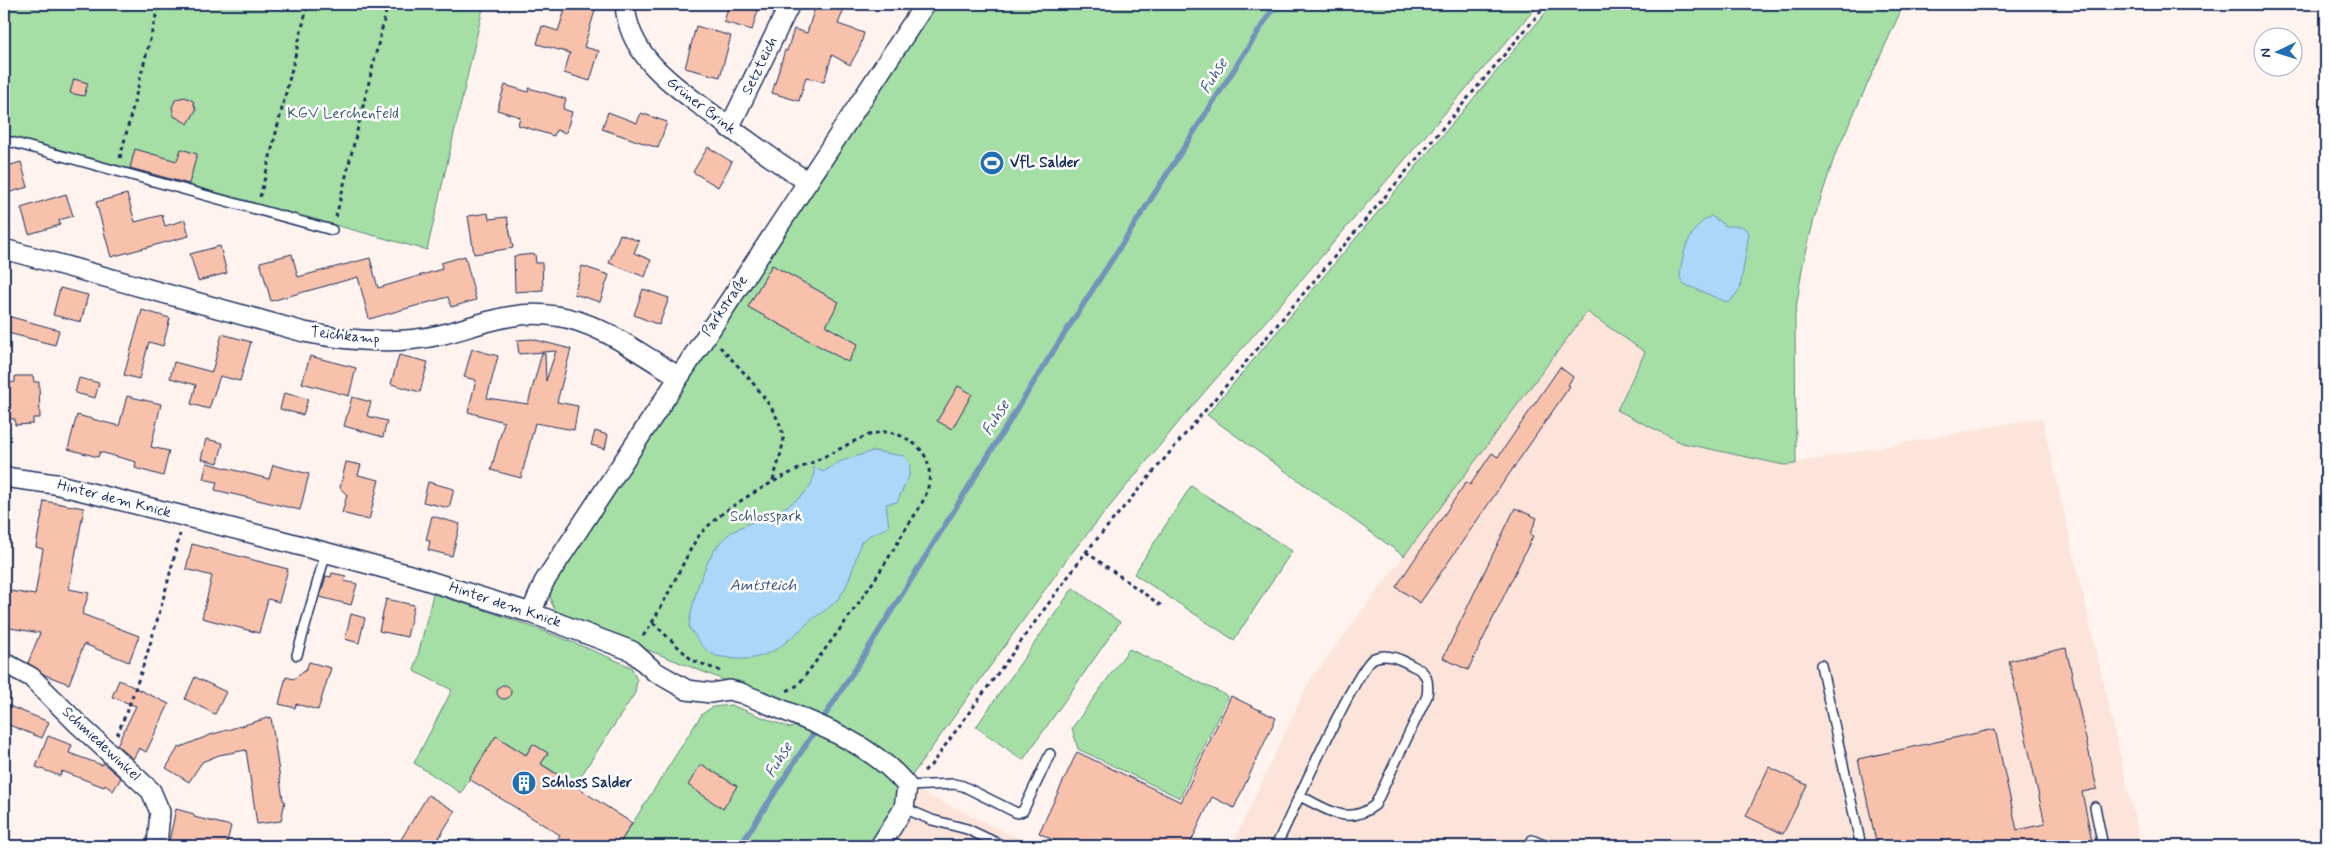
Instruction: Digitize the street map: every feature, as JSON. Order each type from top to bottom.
[{"type":"street","name":"Grüner Brink","points":[[625,4],[626,13],[634,35],[644,54],[657,72],[675,88],[760,152],[808,182]]},
{"type":"street","name":"Setzteich","points":[[729,128],[790,4]]},
{"type":"street","name":"Parkstraße","points":[[531,612],[544,582],[925,4]]},
{"type":"street","name":"Teichkamp","points":[[4,249],[304,332],[346,339],[367,341],[417,338],[440,335],[516,314],[557,316],[580,322],[599,330],[678,376]]},
{"type":"street","name":"Hinter dem Knick","points":[[4,477],[55,484],[326,552],[410,575],[531,612],[632,651],[654,671],[687,690],[710,693],[729,690],[741,693],[828,730],[895,771],[907,786]]},
{"type":"street","name":"Schmiedewinkel","points":[[6,663],[31,677],[78,724],[151,791],[160,812],[157,846]]},
{"type":"street","points":[[880,846],[904,808],[907,786]]},
{"type":"lane","points":[[4,140],[332,230]]},
{"type":"lane","points":[[297,655],[326,552]]},
{"type":"lane","points":[[1276,846],[1342,708],[1372,659],[1381,655],[1396,658],[1422,670],[1429,682],[1427,696],[1374,805],[1364,813],[1351,817],[1336,814],[1300,796]]},
{"type":"lane","points":[[1821,665],[1861,846]]},
{"type":"lane","points":[[907,786],[954,784],[963,786],[1017,813],[1022,811],[1050,754]]},
{"type":"lane","points":[[904,808],[932,820],[967,829],[1003,846]]},
{"type":"lane","points":[[2095,808],[2103,846]]},
{"type":"lane","points":[[1532,840],[1546,846]]},
{"type":"path","points":[[4,20],[8,4]]},
{"type":"path","points":[[117,171],[159,4]]},
{"type":"path","points":[[257,210],[308,4]]},
{"type":"path","points":[[332,230],[388,4]]},
{"type":"path","points":[[907,786],[931,765],[1086,552],[1547,4]]},
{"type":"path","points":[[706,334],[748,378],[767,402],[778,421],[783,440],[772,484]]},
{"type":"path","points":[[632,651],[653,623],[691,548],[702,532],[745,498],[868,435],[885,432],[909,439],[924,451],[929,468],[928,487],[885,566],[852,615],[798,685],[786,692],[780,691]]},
{"type":"path","points":[[109,752],[130,704],[158,620],[180,533]]},
{"type":"path","points":[[1086,552],[1163,607]]},
{"type":"path","points":[[653,623],[692,660],[729,675]]},
{"type":"shaded area","points":[[1587,312],[1645,352],[1617,410],[1682,443],[1784,465],[2042,418],[2141,846],[1232,846],[1308,683]]},
{"type":"shaded area","points":[[908,781],[923,793],[1034,846],[868,846]]},
{"type":"green space","name":"KGV Lerchenfeld","points":[[4,4],[484,4],[427,250],[4,135]]},
{"type":"green space","name":"Schlosspark","points":[[932,4],[1539,4],[1183,417],[1069,556],[908,781],[828,721],[559,615],[552,605],[551,594],[553,585]]},
{"type":"green space","points":[[1553,4],[1904,4],[1835,155],[1814,219],[1802,269],[1795,316],[1796,464],[1784,465],[1682,443],[1617,410],[1645,352],[1587,312],[1404,556],[1207,415]]},
{"type":"green space","points":[[1191,486],[1292,551],[1234,640],[1134,574]]},
{"type":"green space","points":[[1073,588],[1120,622],[1023,760],[976,727]]},
{"type":"green space","points":[[433,594],[533,627],[631,667],[637,680],[635,693],[575,785],[541,764],[547,753],[533,744],[526,755],[496,736],[461,793],[414,763],[452,690],[414,671]]},
{"type":"green space","points":[[1129,649],[1228,696],[1180,798],[1078,749],[1072,728]]},
{"type":"green space","points":[[731,705],[790,728],[799,725],[850,749],[895,781],[900,797],[868,846],[618,846],[702,714],[713,707]]},
{"type":"water","points":[[1711,216],[1726,226],[1741,226],[1749,234],[1740,289],[1729,303],[1684,284],[1680,278],[1684,252],[1692,235],[1703,221]]},
{"type":"water","name":"Amtsteich","points":[[873,451],[904,456],[910,464],[909,476],[897,502],[886,504],[889,527],[870,535],[861,542],[849,580],[840,597],[783,645],[764,655],[742,659],[729,658],[716,656],[706,650],[689,627],[693,603],[701,577],[713,552],[721,542],[729,534],[796,501],[813,480],[814,467],[823,472],[839,462]]},
{"type":"building","points":[[567,4],[597,4],[584,47],[599,51],[590,81],[564,73],[570,53],[537,44],[542,26],[558,31]]},
{"type":"building","points":[[729,4],[760,4],[752,30],[724,22]]},
{"type":"building","points":[[816,4],[846,4],[838,24],[864,33],[860,47],[850,65],[832,55],[824,82],[806,77],[799,101],[772,93],[785,50],[787,51],[794,29],[807,33]]},
{"type":"building","points":[[696,26],[731,36],[720,77],[685,68]]},
{"type":"building","points":[[74,79],[88,83],[84,96],[70,93]]},
{"type":"building","points":[[505,85],[528,92],[529,88],[566,99],[563,109],[572,112],[566,133],[556,130],[554,136],[518,125],[520,117],[497,110]]},
{"type":"building","points":[[185,97],[193,101],[196,110],[188,124],[174,116],[172,107],[176,99]]},
{"type":"building","points":[[608,112],[637,123],[641,113],[667,122],[658,148],[602,129]]},
{"type":"building","points":[[708,147],[732,162],[718,187],[693,172]]},
{"type":"building","points":[[135,149],[177,161],[181,149],[197,154],[189,184],[130,168]]},
{"type":"building","points":[[21,162],[28,187],[4,194],[4,167]]},
{"type":"building","points":[[66,194],[73,216],[59,220],[60,225],[29,234],[21,208]]},
{"type":"building","points":[[127,194],[135,222],[162,215],[165,226],[185,220],[189,236],[111,257],[96,202]]},
{"type":"building","points":[[488,213],[489,219],[507,217],[513,248],[474,254],[468,216]]},
{"type":"building","points":[[620,234],[639,241],[634,253],[651,260],[645,277],[609,263]]},
{"type":"building","points":[[220,246],[227,273],[198,281],[190,254]]},
{"type":"building","points":[[292,254],[298,277],[370,258],[378,288],[442,269],[441,263],[465,256],[476,300],[451,307],[448,297],[369,319],[358,277],[271,301],[260,262]]},
{"type":"building","points":[[535,254],[536,263],[542,263],[543,290],[515,292],[514,256]]},
{"type":"building","points":[[772,265],[839,302],[826,326],[858,344],[848,362],[748,307]]},
{"type":"building","points":[[582,266],[609,275],[600,302],[574,294]]},
{"type":"building","points":[[60,288],[88,295],[81,322],[53,315]]},
{"type":"building","points":[[643,289],[669,298],[659,325],[634,315]]},
{"type":"building","points":[[142,310],[170,318],[163,346],[149,342],[139,379],[124,375]]},
{"type":"building","points":[[4,315],[59,330],[55,345],[4,332]]},
{"type":"building","points":[[222,334],[251,342],[240,381],[220,376],[209,409],[191,404],[196,385],[170,378],[174,362],[212,372]]},
{"type":"building","points":[[532,339],[571,349],[557,402],[578,406],[574,430],[535,423],[521,478],[491,470],[504,422],[468,412],[476,380],[464,377],[472,349],[498,356],[487,398],[528,404],[542,353],[545,354],[546,381],[556,351],[519,354],[517,340]]},
{"type":"building","points":[[399,355],[428,362],[420,392],[391,384]]},
{"type":"building","points":[[310,356],[356,368],[349,396],[302,383]]},
{"type":"building","points":[[1560,367],[1573,377],[1568,385],[1570,386],[1420,603],[1396,587],[1466,482],[1470,485],[1492,453],[1498,457]]},
{"type":"building","points":[[15,376],[33,376],[34,382],[39,382],[40,418],[33,418],[33,424],[15,425],[15,419],[10,419],[9,383],[15,382]]},
{"type":"building","points":[[79,378],[99,383],[95,398],[75,393]]},
{"type":"building","points":[[958,386],[972,394],[952,429],[937,421]]},
{"type":"building","points":[[284,393],[308,399],[303,415],[280,409]]},
{"type":"building","points":[[127,396],[161,404],[151,447],[169,451],[163,476],[135,468],[136,462],[100,452],[98,457],[68,449],[77,415],[119,426]]},
{"type":"building","points":[[352,397],[371,402],[367,416],[387,421],[383,437],[344,426]]},
{"type":"building","points":[[595,431],[608,435],[605,449],[591,445]]},
{"type":"building","points":[[206,439],[223,443],[218,463],[201,459]]},
{"type":"building","points":[[346,462],[361,465],[358,475],[379,480],[369,520],[342,513],[347,495],[340,488]]},
{"type":"building","points":[[207,463],[269,479],[273,465],[309,474],[300,510],[215,490],[217,482],[203,479]]},
{"type":"building","points":[[428,482],[454,489],[449,508],[423,502]]},
{"type":"building","points":[[44,501],[84,508],[69,589],[89,593],[82,614],[139,636],[129,662],[84,644],[69,684],[45,675],[28,663],[40,633],[4,627],[4,590],[35,595],[43,549],[36,547]]},
{"type":"building","points":[[1515,508],[1537,518],[1530,534],[1533,536],[1468,670],[1443,658]]},
{"type":"building","points":[[432,516],[460,524],[452,556],[428,550],[430,541],[426,540]]},
{"type":"building","points":[[192,544],[288,569],[279,602],[268,599],[259,633],[202,618],[212,576],[186,569]]},
{"type":"building","points":[[332,573],[346,576],[344,581],[357,584],[351,605],[320,597],[326,576],[331,577]]},
{"type":"building","points":[[386,599],[414,605],[407,637],[379,631]]},
{"type":"building","points":[[351,614],[365,618],[359,643],[345,639]]},
{"type":"building","points":[[2066,648],[2097,789],[2082,792],[2093,846],[1877,846],[1858,759],[1995,729],[2017,830],[2045,824],[2009,661]]},
{"type":"building","points":[[309,662],[331,668],[318,710],[296,704],[295,708],[279,704],[286,677],[294,679],[306,670]]},
{"type":"building","points":[[195,677],[226,692],[215,714],[185,699]]},
{"type":"building","points":[[119,680],[169,704],[146,752],[139,748],[133,759],[117,745],[136,706],[112,697]]},
{"type":"building","points":[[501,685],[507,685],[511,692],[507,699],[501,699],[497,695],[497,689]]},
{"type":"building","points":[[1231,696],[1276,718],[1234,808],[1212,797],[1189,846],[1066,846],[1039,833],[1077,752],[1181,802]]},
{"type":"building","points":[[4,704],[49,722],[42,738],[4,723]]},
{"type":"building","points":[[271,717],[283,800],[285,801],[281,821],[257,824],[246,750],[219,755],[202,762],[189,782],[166,768],[178,748],[210,735]]},
{"type":"building","points":[[48,736],[72,745],[69,753],[102,765],[103,763],[121,778],[113,791],[105,785],[104,787],[62,771],[60,776],[36,767]]},
{"type":"building","name":"Schloss Salder","points":[[496,736],[526,755],[533,744],[548,753],[541,764],[632,823],[618,846],[553,846],[560,835],[469,779]]},
{"type":"building","points":[[701,764],[737,786],[723,809],[688,785]]},
{"type":"building","points":[[1769,767],[1807,785],[1783,834],[1746,816]]},
{"type":"building","points":[[428,795],[455,811],[434,846],[397,846]]},
{"type":"building","points":[[176,809],[194,814],[194,817],[231,826],[226,846],[168,846]]},
{"type":"waterway","name":"Fuhse","points":[[740,846],[861,660],[1047,361],[1276,4]]},
{"type":"place","name":"VfL Salder","points":[[992,163]]},
{"type":"place","name":"Schloss Salder","points":[[524,783]]}]
